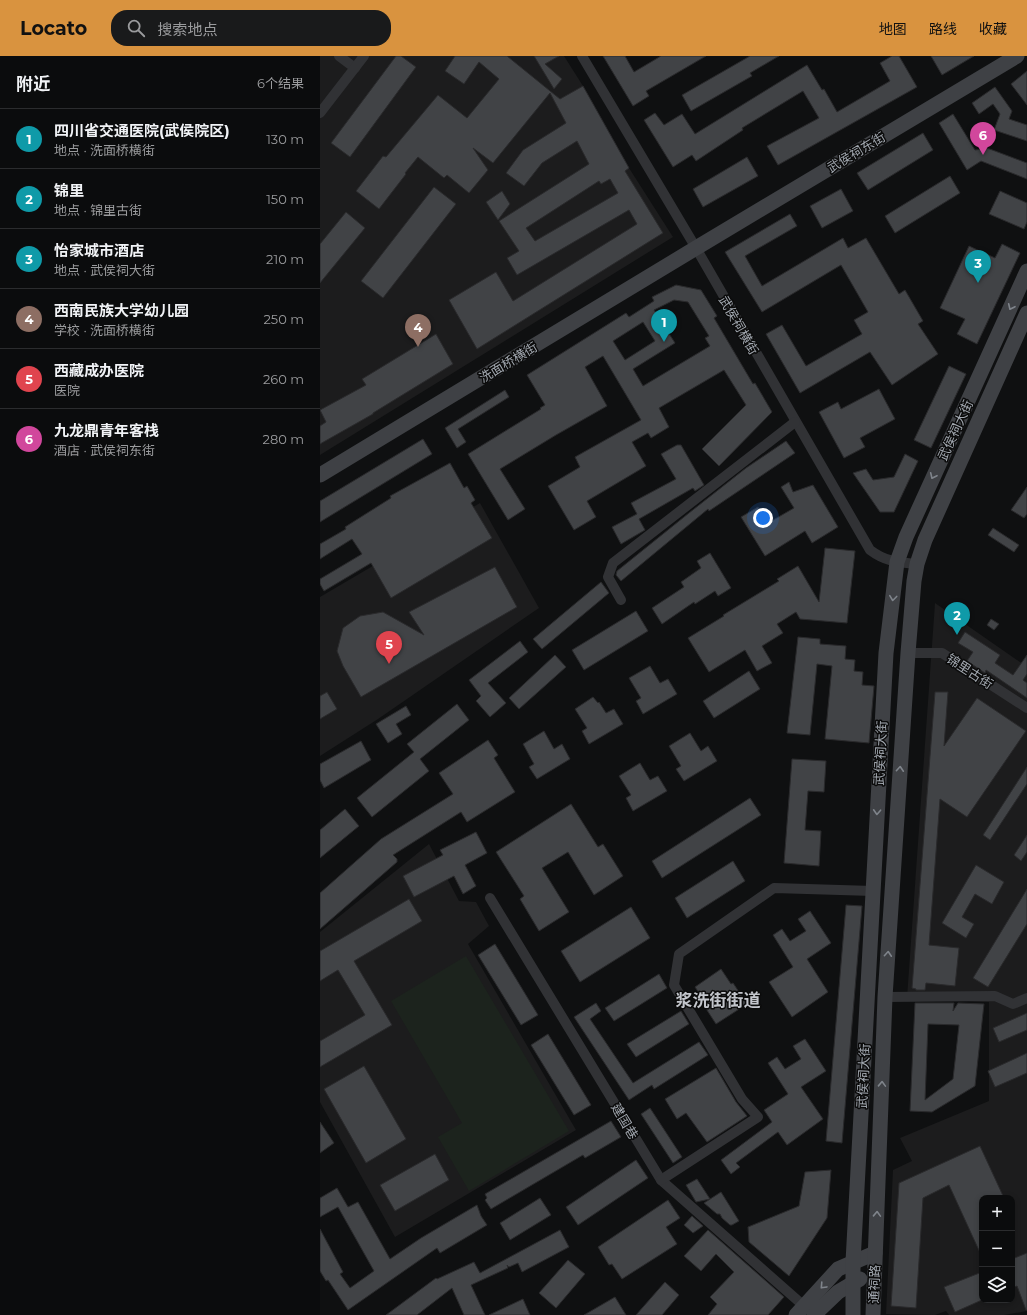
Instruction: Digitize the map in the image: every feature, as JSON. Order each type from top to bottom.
[{"type":"main road","name":"武侯祠东街","points":[[696,248],[1017,56]]},
{"type":"main road","name":"洗面桥横街","points":[[320,475],[696,248]]},
{"type":"main road","name":"武侯祠大街","points":[[853,1262],[886,653],[897,562],[906,537],[1027,272]]},
{"type":"main road","name":"武侯祠大街","points":[[876,1253],[885,997],[908,653],[917,564],[925,540],[1027,314]]},
{"type":"main road","points":[[805,1312],[838,1269],[876,1253]]},
{"type":"main road","name":"通祠路","points":[[873,1315],[876,1253]]},
{"type":"main road","name":"通祠路","points":[[853,1262],[853,1315]]},
{"type":"main road","points":[[805,1312],[853,1282],[875,1274]]},
{"type":"street","points":[[339,56],[355,68]]},
{"type":"street","points":[[320,113],[364,56]]},
{"type":"street","name":"武侯祠横街","points":[[582,56],[696,248],[870,550],[880,558],[897,562],[917,564]]},
{"type":"street","points":[[621,600],[608,577],[613,564],[795,422]]},
{"type":"street","name":"锦里古街","points":[[908,653],[942,653],[1027,708]]},
{"type":"street","points":[[661,1180],[758,1117],[742,1099],[674,985],[679,954],[774,888],[873,891]]},
{"type":"street","name":"建国巷","points":[[490,898],[661,1180],[805,1312]]},
{"type":"street","points":[[885,997],[995,996],[1013,1004],[1027,998]]},
{"type":"shaded area","points":[[320,56],[564,56],[583,86],[629,168],[673,237],[320,455]]},
{"type":"shaded area","points":[[480,503],[539,608],[378,719],[320,756],[320,597]]},
{"type":"shaded area","points":[[935,603],[1027,667],[1027,1311],[1004,1315],[949,1315],[946,1311],[935,1315],[886,1314],[893,1170],[912,1161],[900,1138],[989,1101],[989,1002],[907,998]]},
{"type":"shaded area","points":[[429,844],[459,901],[476,902],[489,926],[468,944],[576,1130],[395,1237],[320,1102],[320,932]]},
{"type":"shaded area","points":[[466,956],[569,1131],[469,1191],[438,1137],[462,1123],[391,1001]]},
{"type":"building","points":[[396,56],[401,56],[416,67],[350,157],[331,143]]},
{"type":"building","points":[[455,56],[507,56],[560,99],[583,86],[629,168],[625,171],[663,233],[477,349],[449,300],[496,272],[513,301],[637,224],[629,210],[517,275],[507,258],[519,251],[499,221],[589,164],[577,141],[542,163],[524,186],[506,173],[523,150],[566,123],[550,93],[493,163],[473,148],[488,170],[469,193],[447,175],[444,178],[418,157],[379,209],[356,191],[383,156],[386,157],[438,95],[467,118],[499,79],[479,62],[464,84],[445,71]],"holes":[[[610,179],[618,193],[535,241],[526,228],[599,181],[601,184]]]},
{"type":"building","points":[[534,56],[559,56],[545,64],[562,79],[554,89]]},
{"type":"building","points":[[603,56],[625,56],[634,72],[661,56],[706,56],[646,91],[649,96],[633,106]]},
{"type":"building","points":[[750,56],[779,56],[750,73],[752,76],[691,111],[682,95]]},
{"type":"building","points":[[892,56],[899,56],[917,87],[778,165],[767,146],[819,118],[803,91],[742,128],[743,130],[696,161],[692,155],[673,167],[644,120],[655,113],[664,125],[682,114],[695,134],[807,65],[822,90],[824,89],[837,112],[890,81],[880,63]]},
{"type":"building","points":[[931,56],[974,56],[942,75]]},
{"type":"building","points":[[1027,71],[1027,105],[1011,84]]},
{"type":"building","points":[[995,87],[1012,111],[1009,119],[1027,125],[1027,141],[994,130],[1000,114],[993,104],[979,114],[972,103]]},
{"type":"building","points":[[953,114],[975,150],[987,148],[1027,163],[1027,179],[981,161],[967,170],[939,123]]},
{"type":"building","points":[[923,133],[933,150],[868,190],[857,173]]},
{"type":"building","points":[[747,157],[758,176],[703,207],[693,189]]},
{"type":"building","points":[[950,176],[960,193],[895,233],[885,216]]},
{"type":"building","points":[[434,187],[456,204],[383,298],[361,281]]},
{"type":"building","points":[[841,189],[853,211],[822,228],[810,206]]},
{"type":"building","points":[[502,191],[510,204],[498,220],[486,202]]},
{"type":"building","points":[[1000,191],[1027,203],[1027,222],[1024,229],[989,214]]},
{"type":"building","points":[[346,212],[365,228],[320,283],[320,244]]},
{"type":"building","points":[[790,214],[797,226],[745,256],[762,286],[843,238],[848,248],[866,238],[899,294],[905,290],[923,321],[918,324],[938,354],[892,385],[870,352],[800,393],[766,334],[782,325],[806,366],[862,334],[854,320],[868,312],[841,265],[762,312],[725,252]]},
{"type":"building","points":[[1002,244],[1020,253],[977,344],[957,334],[965,319],[940,308],[969,246],[995,258]]},
{"type":"building","points":[[676,285],[701,290],[717,316],[714,318],[753,384],[755,383],[772,412],[719,466],[702,449],[746,405],[724,370],[659,408],[669,427],[651,438],[648,433],[632,442],[646,466],[587,501],[596,517],[574,530],[548,486],[580,467],[575,457],[641,420],[603,356],[585,367],[607,406],[500,469],[525,509],[508,520],[468,454],[541,409],[540,408],[545,405],[527,375],[626,313],[629,317],[654,301],[652,297]],"holes":[[[674,300],[688,302],[709,336],[705,338],[710,346],[643,386],[633,369],[675,343],[654,310]],[[643,322],[655,341],[625,360],[613,341]]]},
{"type":"building","points":[[436,334],[453,364],[373,414],[320,444],[320,426],[326,422],[320,410],[366,385],[362,379]]},
{"type":"building","points":[[949,366],[966,374],[931,448],[914,440]]},
{"type":"building","points":[[879,389],[895,419],[860,438],[865,447],[844,458],[819,412],[838,402],[841,409]]},
{"type":"building","points":[[505,390],[509,397],[458,429],[466,442],[457,448],[445,428]]},
{"type":"building","points":[[423,439],[432,454],[320,522],[320,501]]},
{"type":"building","points":[[786,441],[795,453],[709,511],[708,509],[621,581],[616,575],[617,571],[746,468]]},
{"type":"building","points":[[677,445],[681,445],[704,485],[695,491],[693,488],[639,519],[645,530],[621,544],[612,527],[637,514],[631,503],[676,479],[661,454]]},
{"type":"building","points":[[905,454],[918,461],[894,512],[880,512],[853,473],[866,469],[873,480],[894,477]]},
{"type":"building","points":[[450,463],[464,488],[467,486],[475,500],[471,503],[492,538],[391,598],[371,563],[324,591],[320,584],[320,579],[362,554],[352,539],[320,559],[320,544],[346,529],[345,527],[391,498],[390,496]]},
{"type":"building","points":[[789,482],[793,492],[813,485],[838,527],[812,543],[805,531],[765,556],[741,517],[758,507],[768,523],[794,508],[781,487]]},
{"type":"building","points":[[1027,487],[1027,514],[1024,518],[1011,510]]},
{"type":"building","points":[[993,528],[1019,545],[1014,552],[988,535]]},
{"type":"building","points":[[825,548],[855,551],[847,623],[800,619],[796,612],[777,624],[783,633],[762,646],[772,663],[757,671],[745,650],[709,672],[688,638],[779,581],[777,579],[798,566],[819,602]]},
{"type":"building","points":[[710,553],[731,588],[718,596],[715,591],[695,604],[694,602],[662,624],[652,608],[684,587],[681,582],[701,568],[697,561]]},
{"type":"building","points":[[495,567],[517,607],[361,697],[343,666],[337,651],[343,628],[360,616],[383,612],[424,635],[409,612]]},
{"type":"building","points":[[601,582],[609,593],[542,649],[533,639]]},
{"type":"building","points":[[636,611],[648,631],[584,670],[572,650]]},
{"type":"building","points":[[991,619],[999,624],[994,630],[987,625]]},
{"type":"building","points":[[965,632],[1000,655],[995,663],[1013,675],[1027,655],[1027,674],[1023,680],[1027,683],[1027,698],[986,670],[985,673],[967,661],[973,652],[958,643]]},
{"type":"building","points":[[798,637],[820,639],[820,644],[846,646],[845,659],[855,660],[854,671],[863,672],[862,685],[874,686],[869,743],[825,739],[832,666],[817,664],[810,735],[787,733]]},
{"type":"building","points":[[520,641],[528,652],[488,683],[506,703],[490,717],[476,701],[481,696],[469,680]]},
{"type":"building","points":[[555,655],[566,667],[519,709],[509,698]]},
{"type":"building","points":[[650,666],[660,683],[668,679],[677,694],[643,714],[636,701],[641,698],[629,678]]},
{"type":"building","points":[[749,671],[760,689],[714,718],[703,701]]},
{"type":"building","points":[[327,692],[337,709],[320,719],[320,696]]},
{"type":"building","points":[[935,692],[948,692],[944,746],[977,698],[1026,731],[967,817],[940,799],[929,945],[959,948],[955,986],[926,983],[925,990],[916,990],[912,988]]},
{"type":"building","points":[[593,697],[598,703],[599,702],[606,713],[614,709],[623,724],[589,744],[582,731],[587,728],[575,709]]},
{"type":"building","points":[[457,704],[469,720],[420,759],[429,771],[372,817],[357,798],[414,752],[407,744]]},
{"type":"building","points":[[406,706],[411,715],[396,724],[402,734],[388,743],[376,724]]},
{"type":"building","points":[[544,731],[554,749],[562,744],[570,759],[537,779],[529,767],[534,764],[523,744]]},
{"type":"building","points":[[690,733],[701,751],[708,746],[717,761],[684,781],[676,769],[681,766],[669,746]]},
{"type":"building","points":[[488,740],[498,755],[494,758],[515,792],[467,822],[461,812],[393,855],[397,859],[397,862],[320,929],[320,893],[381,839],[453,794],[439,773]]},
{"type":"building","points":[[361,741],[371,760],[324,788],[320,780],[320,764]]},
{"type":"building","points":[[792,759],[826,761],[824,792],[808,791],[805,830],[821,831],[819,866],[784,863]]},
{"type":"building","points":[[640,763],[650,780],[658,776],[667,791],[633,811],[626,798],[631,795],[619,776]]},
{"type":"building","points":[[1027,767],[1027,784],[990,840],[983,835]]},
{"type":"building","points":[[750,798],[761,815],[662,878],[652,861]]},
{"type":"building","points":[[571,804],[598,847],[603,844],[623,876],[594,895],[568,852],[542,868],[569,912],[539,931],[520,899],[524,896],[496,852]]},
{"type":"building","points":[[345,809],[359,826],[320,858],[320,830]]},
{"type":"building","points":[[476,832],[487,853],[465,865],[476,886],[463,894],[454,876],[414,897],[403,876],[443,855],[440,850]]},
{"type":"building","points":[[1027,835],[1027,852],[1021,861],[1014,855]]},
{"type":"building","points":[[733,861],[745,881],[687,918],[675,898]]},
{"type":"building","points":[[976,865],[1004,882],[992,904],[975,894],[962,917],[974,924],[966,938],[942,923]]},
{"type":"building","points":[[1027,889],[1027,924],[988,987],[973,978]]},
{"type":"building","points":[[409,899],[422,921],[354,961],[392,1025],[320,1067],[320,1041],[365,1015],[338,970],[320,981],[320,951]]},
{"type":"building","points":[[846,905],[862,906],[842,1143],[826,1141]]},
{"type":"building","points":[[631,907],[650,938],[580,982],[561,951]]},
{"type":"building","points":[[810,911],[831,943],[807,959],[828,992],[792,1017],[769,982],[793,967],[773,935],[782,929],[790,941],[806,931],[798,919]]},
{"type":"building","points":[[495,944],[538,1015],[521,1025],[478,955]]},
{"type":"building","points":[[721,969],[731,984],[733,983],[747,1004],[716,1024],[703,1004],[706,1003],[695,987]]},
{"type":"building","points":[[659,974],[667,988],[614,1021],[605,1008]]},
{"type":"building","points":[[596,1003],[601,1011],[590,1019],[633,1083],[699,1042],[708,1055],[654,1089],[652,1085],[629,1100],[574,1017]]},
{"type":"building","points":[[915,1003],[954,1003],[953,1011],[958,1003],[984,1004],[975,1086],[932,1112],[910,1111]],"holes":[[[928,1024],[959,1025],[953,1079],[925,1100]]]},
{"type":"building","points":[[681,1011],[689,1024],[636,1057],[627,1044]]},
{"type":"building","points":[[1027,1013],[1027,1030],[999,1042],[993,1028]]},
{"type":"building","points":[[548,1034],[591,1105],[574,1115],[531,1045]]},
{"type":"building","points":[[805,1039],[826,1071],[801,1087],[823,1119],[787,1145],[778,1132],[736,1163],[740,1167],[731,1174],[721,1160],[772,1122],[764,1110],[788,1094],[768,1063],[777,1057],[785,1069],[801,1059],[793,1046]]},
{"type":"building","points":[[1027,1053],[1027,1073],[995,1087],[988,1071]]},
{"type":"building","points":[[364,1066],[406,1139],[366,1163],[324,1089]]},
{"type":"building","points":[[716,1068],[736,1102],[747,1116],[707,1142],[686,1113],[677,1119],[665,1099]]},
{"type":"building","points":[[650,1108],[682,1157],[673,1163],[641,1114]]},
{"type":"building","points":[[611,1121],[621,1137],[585,1158],[583,1155],[491,1209],[485,1200],[487,1198],[485,1194]]},
{"type":"building","points":[[320,1122],[334,1143],[320,1153]]},
{"type":"building","points":[[980,1146],[1003,1195],[979,1195],[979,1250],[949,1185],[923,1198],[916,1308],[891,1306],[899,1183]]},
{"type":"building","points":[[435,1154],[449,1180],[395,1211],[380,1185]]},
{"type":"building","points":[[636,1160],[648,1178],[578,1225],[566,1207]]},
{"type":"building","points":[[831,1170],[827,1218],[789,1276],[749,1242],[748,1227],[799,1206],[805,1172]]},
{"type":"building","points":[[697,1179],[710,1199],[696,1202],[686,1185]]},
{"type":"building","points":[[337,1188],[348,1207],[358,1202],[390,1259],[421,1238],[477,1205],[481,1216],[487,1225],[440,1253],[437,1248],[348,1310],[328,1280],[326,1281],[320,1271],[320,1229],[343,1272],[340,1274],[350,1288],[374,1271],[338,1207],[320,1217],[320,1198]]},
{"type":"building","points":[[721,1192],[739,1221],[732,1225],[722,1218],[720,1214],[717,1214],[704,1203]]},
{"type":"building","points":[[540,1198],[551,1215],[510,1240],[500,1223]]},
{"type":"building","points":[[668,1200],[680,1218],[666,1227],[677,1244],[622,1279],[612,1264],[609,1265],[598,1247]]},
{"type":"building","points":[[692,1216],[703,1226],[693,1233],[684,1225]]},
{"type":"building","points":[[560,1230],[569,1247],[522,1272],[518,1263],[509,1267],[507,1265],[508,1268],[471,1285],[485,1315],[464,1315],[452,1288],[417,1315],[386,1315],[436,1278],[437,1279],[474,1262],[480,1273]]},
{"type":"building","points":[[708,1230],[784,1297],[768,1315],[708,1315],[717,1304],[710,1297],[734,1272],[716,1254],[701,1271],[684,1256]]},
{"type":"building","points":[[1027,1253],[1027,1310],[1017,1286],[1015,1287],[1015,1258]]},
{"type":"building","points":[[568,1260],[585,1274],[556,1308],[539,1293]]},
{"type":"building","points":[[979,1273],[979,1301],[955,1312],[944,1287]]},
{"type":"building","points":[[665,1282],[679,1295],[662,1315],[636,1315]]},
{"type":"building","points":[[615,1297],[626,1315],[584,1315]]},
{"type":"building","points":[[523,1299],[530,1315],[489,1315]]},
{"type":"place","name":"九龙鼎青年客栈","points":[[983,155]]},
{"type":"place","name":"怡家城市酒店","points":[[978,283]]},
{"type":"place","name":"四川省交通医院(武侯院区)","points":[[664,342]]},
{"type":"place","name":"西南民族大学幼儿园","points":[[418,347]]},
{"type":"place","name":"锦里","points":[[957,635]]},
{"type":"place","name":"西藏成办医院","points":[[389,664]]},
{"type":"district","name":"浆洗街街道","points":[[718,1000]]}]
